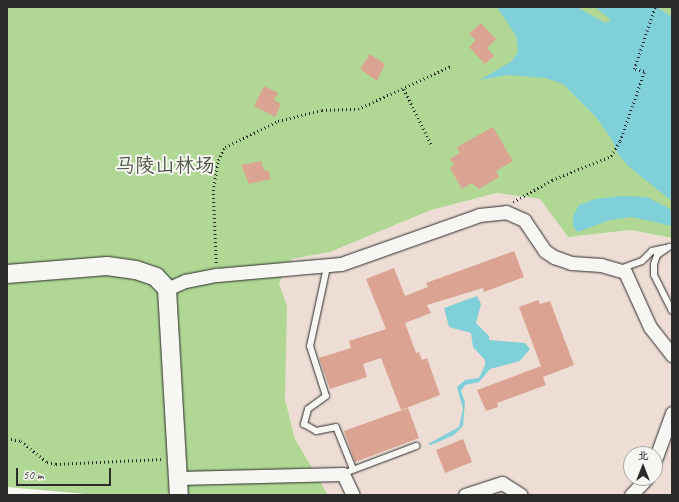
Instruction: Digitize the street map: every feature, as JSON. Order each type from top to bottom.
[{"type":"street","points":[[167,289],[185,281],[217,275],[327,267],[493,213],[516,214],[524,220],[545,250],[554,257],[572,263],[619,269],[631,280],[650,327],[672,355]]},
{"type":"street","points":[[7,274],[107,266],[136,270],[156,277],[167,289],[178,481],[348,472],[353,495]]},
{"type":"street","points":[[660,446],[672,413]]},
{"type":"street","points":[[465,495],[502,483],[521,495]]},
{"type":"street","points":[[630,495],[639,486]]},
{"type":"lane","points":[[619,269],[642,261],[652,251],[670,247]]},
{"type":"lane","points":[[670,247],[657,254],[654,264],[654,275],[672,310]]},
{"type":"lane","points":[[327,267],[310,346],[326,396],[308,409],[304,424],[316,431],[336,427],[348,472],[416,446]]},
{"type":"path","points":[[493,213],[552,180],[611,156],[620,142],[644,72],[634,68],[655,7]]},
{"type":"path","points":[[217,275],[213,191],[218,160],[225,147],[278,121],[322,110],[358,109],[451,66]]},
{"type":"path","points":[[404,89],[432,146]]},
{"type":"path","points":[[7,438],[21,441],[47,462],[56,464],[162,458],[178,481]]},
{"type":"shaded area","points":[[497,193],[540,199],[568,237],[631,230],[672,238],[672,495],[328,495],[295,439],[285,399],[279,283],[292,259],[330,252],[431,210]]},
{"type":"green space","name":"马陵山林场","points":[[7,7],[672,7],[672,238],[631,230],[568,237],[540,199],[497,193],[431,210],[330,252],[292,259],[279,283],[287,306],[285,399],[295,439],[328,495],[96,495],[7,487]]},
{"type":"water","points":[[497,7],[577,7],[605,23],[610,21],[609,18],[595,7],[657,7],[672,17],[672,201],[628,166],[618,154],[612,140],[596,117],[563,84],[545,78],[508,75],[480,80],[512,61],[518,52],[516,36]]},
{"type":"water","points":[[622,196],[647,197],[672,210],[672,226],[632,217],[610,220],[578,232],[573,227],[573,216],[579,205],[595,199]]},
{"type":"water","points":[[477,296],[481,304],[476,323],[489,336],[489,340],[525,343],[530,349],[520,361],[490,369],[479,382],[465,385],[461,391],[465,402],[463,426],[454,435],[431,445],[428,444],[459,427],[463,409],[457,387],[465,380],[479,378],[485,365],[485,360],[473,347],[471,333],[449,327],[444,308]]},
{"type":"building","points":[[481,23],[496,39],[487,48],[494,56],[485,64],[469,47],[476,40],[469,34]]},
{"type":"building","points":[[370,54],[385,64],[377,81],[360,69]]},
{"type":"building","points":[[264,86],[278,93],[274,100],[281,104],[275,117],[254,106]]},
{"type":"building","points":[[493,127],[513,161],[496,171],[499,177],[479,189],[472,183],[462,189],[450,168],[454,165],[450,159],[460,153],[457,147]]},
{"type":"building","points":[[261,161],[264,171],[268,170],[271,179],[249,184],[241,165]]},
{"type":"building","points":[[514,251],[524,277],[484,292],[483,288],[427,305],[431,313],[405,323],[416,353],[419,352],[422,360],[427,358],[440,395],[401,410],[381,358],[363,364],[367,377],[330,389],[319,358],[351,348],[349,341],[386,329],[366,279],[394,268],[405,296],[428,287],[426,283]]},
{"type":"building","points":[[538,300],[540,304],[550,301],[574,365],[543,377],[546,385],[497,403],[498,407],[486,411],[477,390],[541,366],[519,307]]},
{"type":"building","points":[[408,408],[419,438],[355,462],[344,431]]},
{"type":"building","points":[[463,439],[472,462],[445,473],[436,450]]}]
